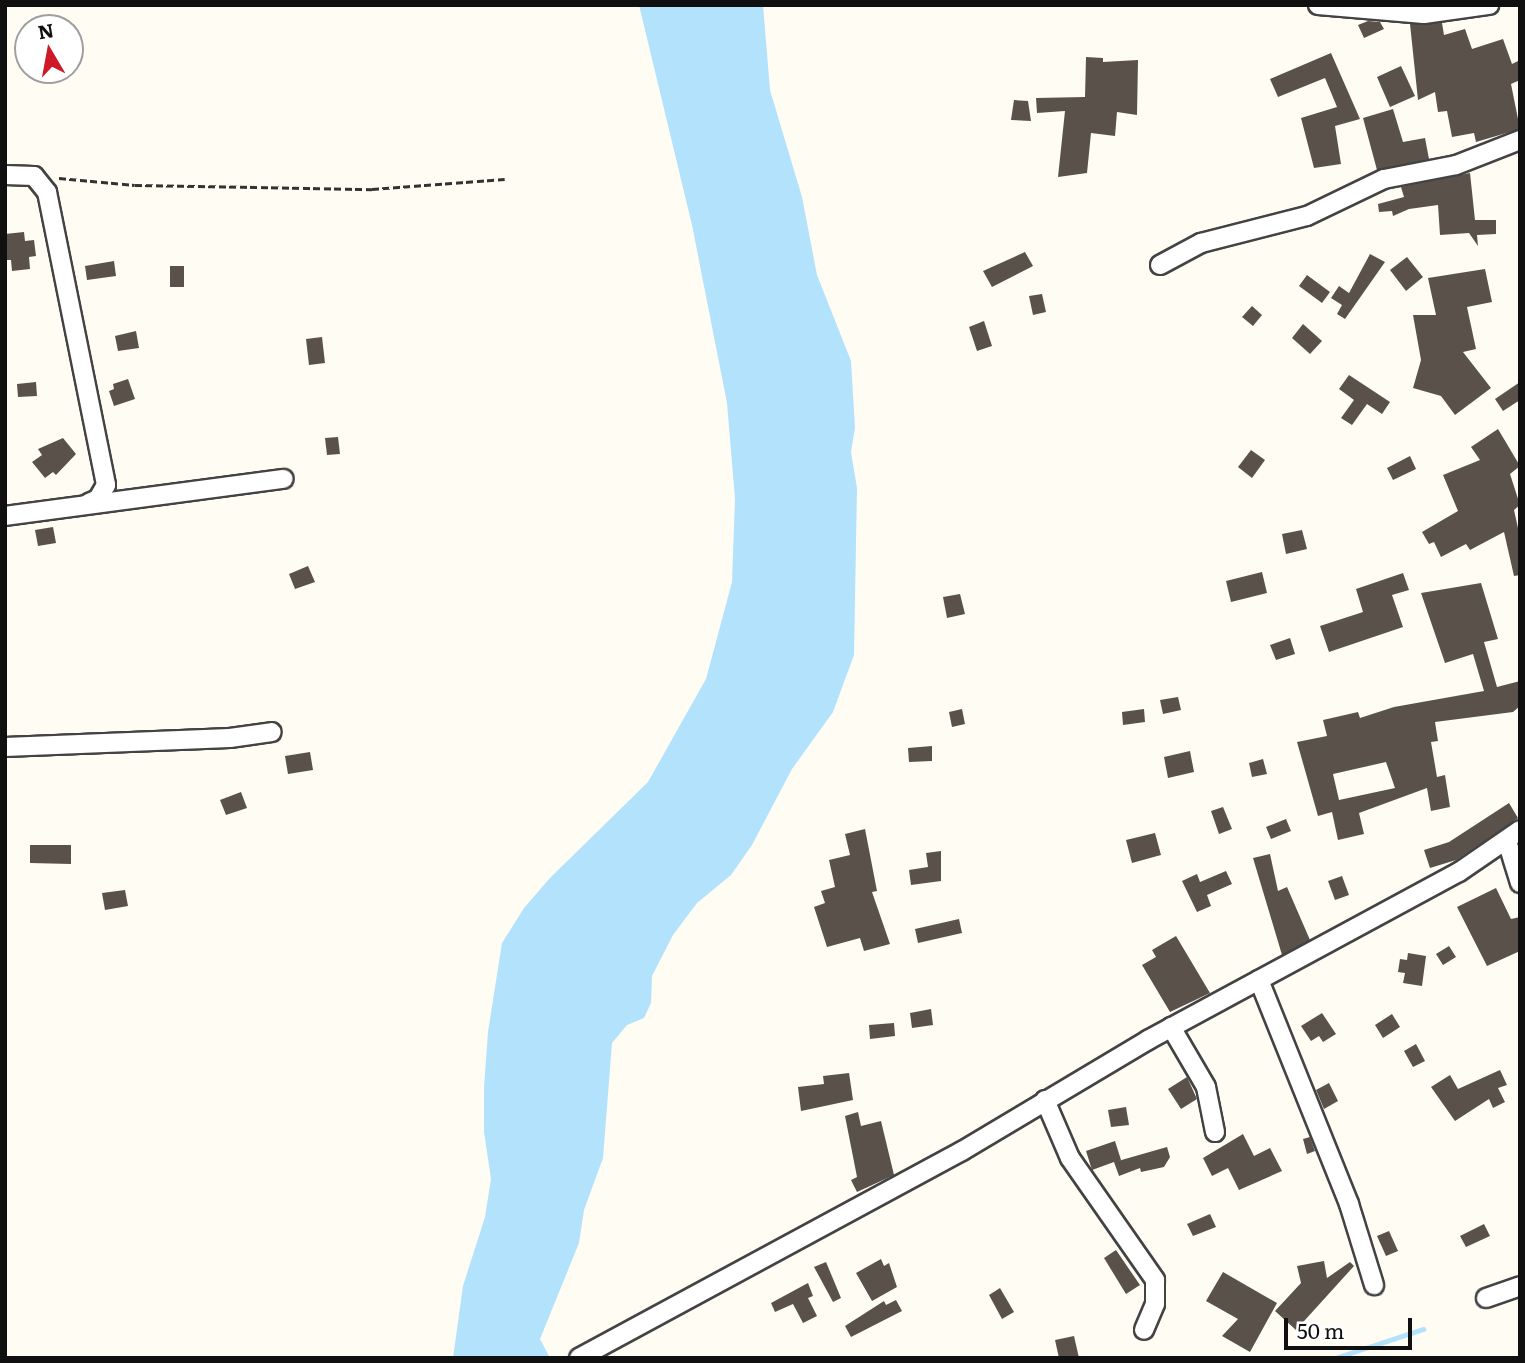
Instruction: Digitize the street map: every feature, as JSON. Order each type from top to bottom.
[{"type":"street","points":[[1318,5],[1424,14],[1489,5]]},
{"type":"street","points":[[1160,265],[1201,243],[1307,216],[1384,179],[1456,165],[1520,140]]},
{"type":"street","points":[[5,175],[34,176],[47,192],[61,272],[93,406],[106,485],[98,499],[89,503]]},
{"type":"street","points":[[5,516],[284,479]]},
{"type":"street","points":[[5,747],[230,738],[272,732]]},
{"type":"street","points":[[579,1358],[918,1176],[1171,1027],[1513,836],[1520,883]]},
{"type":"street","points":[[1259,980],[1349,1204],[1374,1285]]},
{"type":"street","points":[[1171,1027],[1206,1087],[1215,1132]]},
{"type":"street","points":[[1045,1100],[1070,1158],[1155,1280],[1155,1304],[1144,1330]]},
{"type":"street","points":[[1486,1298],[1520,1286]]},
{"type":"path","points":[[34,176],[135,185],[372,189],[505,179]]},
{"type":"water","points":[[639,5],[763,5],[770,90],[802,197],[817,275],[851,361],[855,428],[851,452],[857,488],[854,655],[833,712],[792,769],[752,845],[731,875],[697,903],[673,935],[652,976],[651,1003],[644,1018],[627,1025],[612,1043],[603,1158],[584,1210],[579,1243],[540,1339],[550,1358],[453,1358],[463,1286],[485,1217],[491,1179],[484,1132],[484,1087],[488,1032],[502,943],[524,908],[550,878],[648,782],[706,679],[732,582],[735,499],[727,403],[692,225]]},
{"type":"building","points":[[1368,21],[1380,22],[1384,29],[1364,38],[1358,25]]},
{"type":"building","points":[[1442,23],[1444,35],[1465,29],[1472,49],[1503,39],[1512,64],[1520,60],[1520,80],[1511,84],[1520,129],[1476,142],[1474,133],[1452,137],[1447,111],[1438,112],[1435,92],[1418,100],[1410,24]]},
{"type":"building","points":[[1331,53],[1360,119],[1335,126],[1341,164],[1314,168],[1301,118],[1337,107],[1325,78],[1278,97],[1270,79]]},
{"type":"building","points":[[1086,57],[1103,58],[1103,62],[1138,60],[1137,115],[1117,112],[1115,136],[1091,133],[1087,173],[1058,177],[1065,111],[1037,113],[1036,98],[1085,97]]},
{"type":"building","points":[[1401,66],[1415,96],[1390,107],[1377,77]]},
{"type":"building","points":[[1014,100],[1028,101],[1031,121],[1011,120]]},
{"type":"building","points":[[1393,109],[1403,142],[1425,138],[1429,159],[1377,170],[1363,118]]},
{"type":"building","points":[[1470,173],[1475,220],[1496,220],[1496,234],[1477,235],[1478,246],[1469,233],[1440,235],[1438,205],[1409,209],[1393,216],[1392,211],[1379,212],[1378,204],[1404,197],[1401,187]]},
{"type":"building","points":[[24,232],[25,241],[34,240],[36,256],[29,257],[30,269],[12,271],[11,260],[5,260],[5,234]]},
{"type":"building","points":[[1025,252],[1033,266],[992,287],[983,271]]},
{"type":"building","points":[[1370,254],[1385,262],[1345,319],[1337,314],[1342,305],[1331,298],[1339,286],[1349,293]]},
{"type":"building","points":[[1407,257],[1423,277],[1406,291],[1390,270]]},
{"type":"building","points":[[114,261],[116,276],[87,280],[85,266]]},
{"type":"building","points":[[170,266],[184,266],[184,287],[170,287]]},
{"type":"building","points":[[1485,269],[1492,302],[1467,307],[1476,349],[1463,352],[1491,388],[1455,415],[1441,396],[1413,388],[1421,360],[1413,315],[1436,315],[1428,278]]},
{"type":"building","points":[[1307,275],[1330,292],[1322,303],[1299,286]]},
{"type":"building","points":[[1042,294],[1046,312],[1033,315],[1029,296]]},
{"type":"building","points":[[1252,306],[1262,315],[1253,326],[1242,317]]},
{"type":"building","points":[[984,321],[992,346],[977,351],[969,327]]},
{"type":"building","points":[[1303,324],[1322,341],[1310,354],[1292,338]]},
{"type":"building","points":[[136,331],[139,348],[118,351],[115,336]]},
{"type":"building","points":[[322,337],[325,363],[309,365],[306,339]]},
{"type":"building","points":[[1349,375],[1390,402],[1382,414],[1367,404],[1352,425],[1341,418],[1354,400],[1339,389]]},
{"type":"building","points":[[128,379],[135,399],[114,406],[109,391],[114,389],[113,384]]},
{"type":"building","points":[[36,382],[37,396],[18,397],[17,384]]},
{"type":"building","points":[[1520,382],[1520,400],[1503,411],[1495,399]]},
{"type":"building","points":[[1498,429],[1520,466],[1510,474],[1520,505],[1514,510],[1520,537],[1520,575],[1514,576],[1504,532],[1470,550],[1466,544],[1441,557],[1434,542],[1429,544],[1422,532],[1458,511],[1443,475],[1480,460],[1471,447]]},
{"type":"building","points":[[338,437],[340,454],[327,455],[325,438]]},
{"type":"building","points":[[63,438],[76,454],[56,475],[53,472],[45,478],[32,462],[42,455],[38,449]]},
{"type":"building","points":[[1251,450],[1265,460],[1252,478],[1238,467]]},
{"type":"building","points":[[1410,456],[1416,469],[1393,480],[1387,468]]},
{"type":"building","points":[[53,527],[56,543],[38,546],[35,530]]},
{"type":"building","points":[[1302,530],[1307,549],[1286,554],[1282,534]]},
{"type":"building","points":[[308,566],[315,582],[295,589],[289,574]]},
{"type":"building","points":[[1262,572],[1267,593],[1231,602],[1226,581]]},
{"type":"building","points":[[1403,573],[1409,590],[1392,595],[1403,627],[1329,652],[1320,626],[1363,612],[1356,589]]},
{"type":"building","points":[[1481,583],[1498,639],[1484,642],[1497,687],[1520,681],[1520,706],[1513,712],[1435,722],[1438,741],[1431,742],[1437,777],[1445,775],[1450,807],[1431,811],[1427,788],[1359,813],[1364,834],[1338,840],[1332,812],[1318,816],[1297,742],[1327,736],[1323,720],[1358,712],[1360,718],[1394,707],[1484,691],[1473,654],[1445,663],[1421,593]],"holes":[[[1386,762],[1395,788],[1339,800],[1333,774]]]},
{"type":"building","points":[[960,594],[965,614],[947,618],[943,597]]},
{"type":"building","points":[[1290,638],[1295,654],[1276,660],[1270,645]]},
{"type":"building","points":[[1178,697],[1181,710],[1163,714],[1160,700]]},
{"type":"building","points":[[962,709],[965,724],[952,727],[949,712]]},
{"type":"building","points":[[1144,709],[1145,722],[1123,725],[1122,712]]},
{"type":"building","points":[[932,746],[932,761],[909,762],[908,748]]},
{"type":"building","points":[[1190,751],[1194,772],[1168,778],[1164,757]]},
{"type":"building","points":[[310,752],[313,770],[288,774],[285,756]]},
{"type":"building","points":[[1263,759],[1267,774],[1252,777],[1249,763]]},
{"type":"building","points":[[241,792],[247,808],[226,815],[220,800]]},
{"type":"building","points":[[1509,803],[1518,818],[1456,860],[1430,868],[1424,850],[1449,842]]},
{"type":"building","points":[[1223,807],[1232,829],[1219,834],[1211,811]]},
{"type":"building","points":[[1286,819],[1291,831],[1271,839],[1266,827]]},
{"type":"building","points":[[865,829],[877,891],[872,892],[890,944],[864,951],[860,938],[827,947],[814,907],[825,903],[821,891],[835,887],[829,860],[850,855],[845,834]]},
{"type":"building","points":[[1155,833],[1161,855],[1132,863],[1126,840]]},
{"type":"building","points":[[30,845],[71,845],[71,864],[30,863]]},
{"type":"building","points":[[941,851],[941,881],[911,885],[909,870],[928,867],[926,853]]},
{"type":"building","points":[[1270,854],[1278,891],[1287,887],[1310,940],[1282,955],[1253,858]]},
{"type":"building","points":[[1226,871],[1232,884],[1207,895],[1211,906],[1197,912],[1182,881],[1197,874],[1200,882]]},
{"type":"building","points":[[1342,876],[1349,895],[1335,900],[1328,881]]},
{"type":"building","points":[[1496,888],[1511,919],[1520,917],[1520,951],[1487,966],[1457,907]]},
{"type":"building","points":[[125,890],[128,906],[105,910],[102,893]]},
{"type":"building","points":[[959,919],[962,933],[918,943],[915,929]]},
{"type":"building","points":[[1176,936],[1210,993],[1170,1012],[1142,965],[1156,957],[1152,950]]},
{"type":"building","points":[[1449,946],[1456,957],[1443,965],[1436,954]]},
{"type":"building","points":[[1408,953],[1426,956],[1422,986],[1403,983],[1405,973],[1398,972],[1400,959],[1407,960]]},
{"type":"building","points":[[931,1009],[933,1025],[912,1028],[910,1013]]},
{"type":"building","points":[[1322,1013],[1336,1034],[1323,1042],[1319,1036],[1311,1041],[1301,1026]]},
{"type":"building","points":[[1392,1014],[1400,1027],[1383,1038],[1375,1025]]},
{"type":"building","points":[[894,1023],[895,1036],[870,1039],[869,1025]]},
{"type":"building","points":[[1416,1044],[1425,1061],[1413,1067],[1404,1051]]},
{"type":"building","points":[[1500,1070],[1507,1085],[1498,1088],[1505,1102],[1493,1108],[1489,1099],[1455,1121],[1431,1087],[1450,1075],[1458,1089]]},
{"type":"building","points":[[849,1073],[853,1100],[801,1111],[798,1087],[824,1084],[823,1076]]},
{"type":"building","points":[[1187,1077],[1197,1099],[1181,1109],[1168,1089]]},
{"type":"building","points":[[1329,1083],[1338,1101],[1324,1109],[1316,1090]]},
{"type":"building","points":[[1126,1107],[1129,1125],[1111,1127],[1108,1110]]},
{"type":"building","points":[[858,1112],[861,1126],[881,1121],[894,1175],[857,1192],[851,1180],[857,1177],[845,1116]]},
{"type":"building","points":[[1243,1134],[1254,1156],[1270,1148],[1282,1171],[1239,1190],[1228,1168],[1212,1176],[1203,1158]]},
{"type":"building","points":[[1310,1137],[1315,1151],[1307,1154],[1303,1139]]},
{"type":"building","points":[[1115,1141],[1121,1160],[1118,1161],[1167,1147],[1170,1157],[1164,1167],[1141,1172],[1140,1168],[1119,1176],[1114,1162],[1092,1170],[1086,1151]]},
{"type":"building","points":[[1210,1214],[1216,1227],[1193,1236],[1187,1224]]},
{"type":"building","points":[[1484,1224],[1490,1236],[1466,1247],[1460,1236]]},
{"type":"building","points":[[1389,1231],[1398,1251],[1386,1256],[1377,1236]]},
{"type":"building","points":[[1116,1250],[1140,1285],[1126,1294],[1104,1258]]},
{"type":"building","points":[[881,1259],[884,1266],[889,1263],[897,1287],[872,1301],[856,1273]]},
{"type":"building","points":[[1324,1261],[1327,1278],[1350,1262],[1354,1266],[1296,1330],[1275,1311],[1301,1283],[1297,1266]]},
{"type":"building","points":[[826,1262],[841,1298],[833,1302],[814,1267]]},
{"type":"building","points":[[1223,1272],[1277,1303],[1250,1352],[1222,1336],[1238,1319],[1206,1301]]},
{"type":"building","points":[[808,1283],[813,1296],[808,1298],[817,1316],[803,1323],[793,1304],[775,1312],[771,1303]]},
{"type":"building","points":[[1000,1288],[1014,1312],[1002,1319],[989,1295]]},
{"type":"building","points":[[896,1300],[902,1311],[851,1337],[845,1326],[884,1301],[886,1305]]},
{"type":"building","points":[[1074,1336],[1079,1358],[1059,1358],[1055,1340]]},
{"type":"waterway","points":[[1335,1358],[1423,1329]]}]
